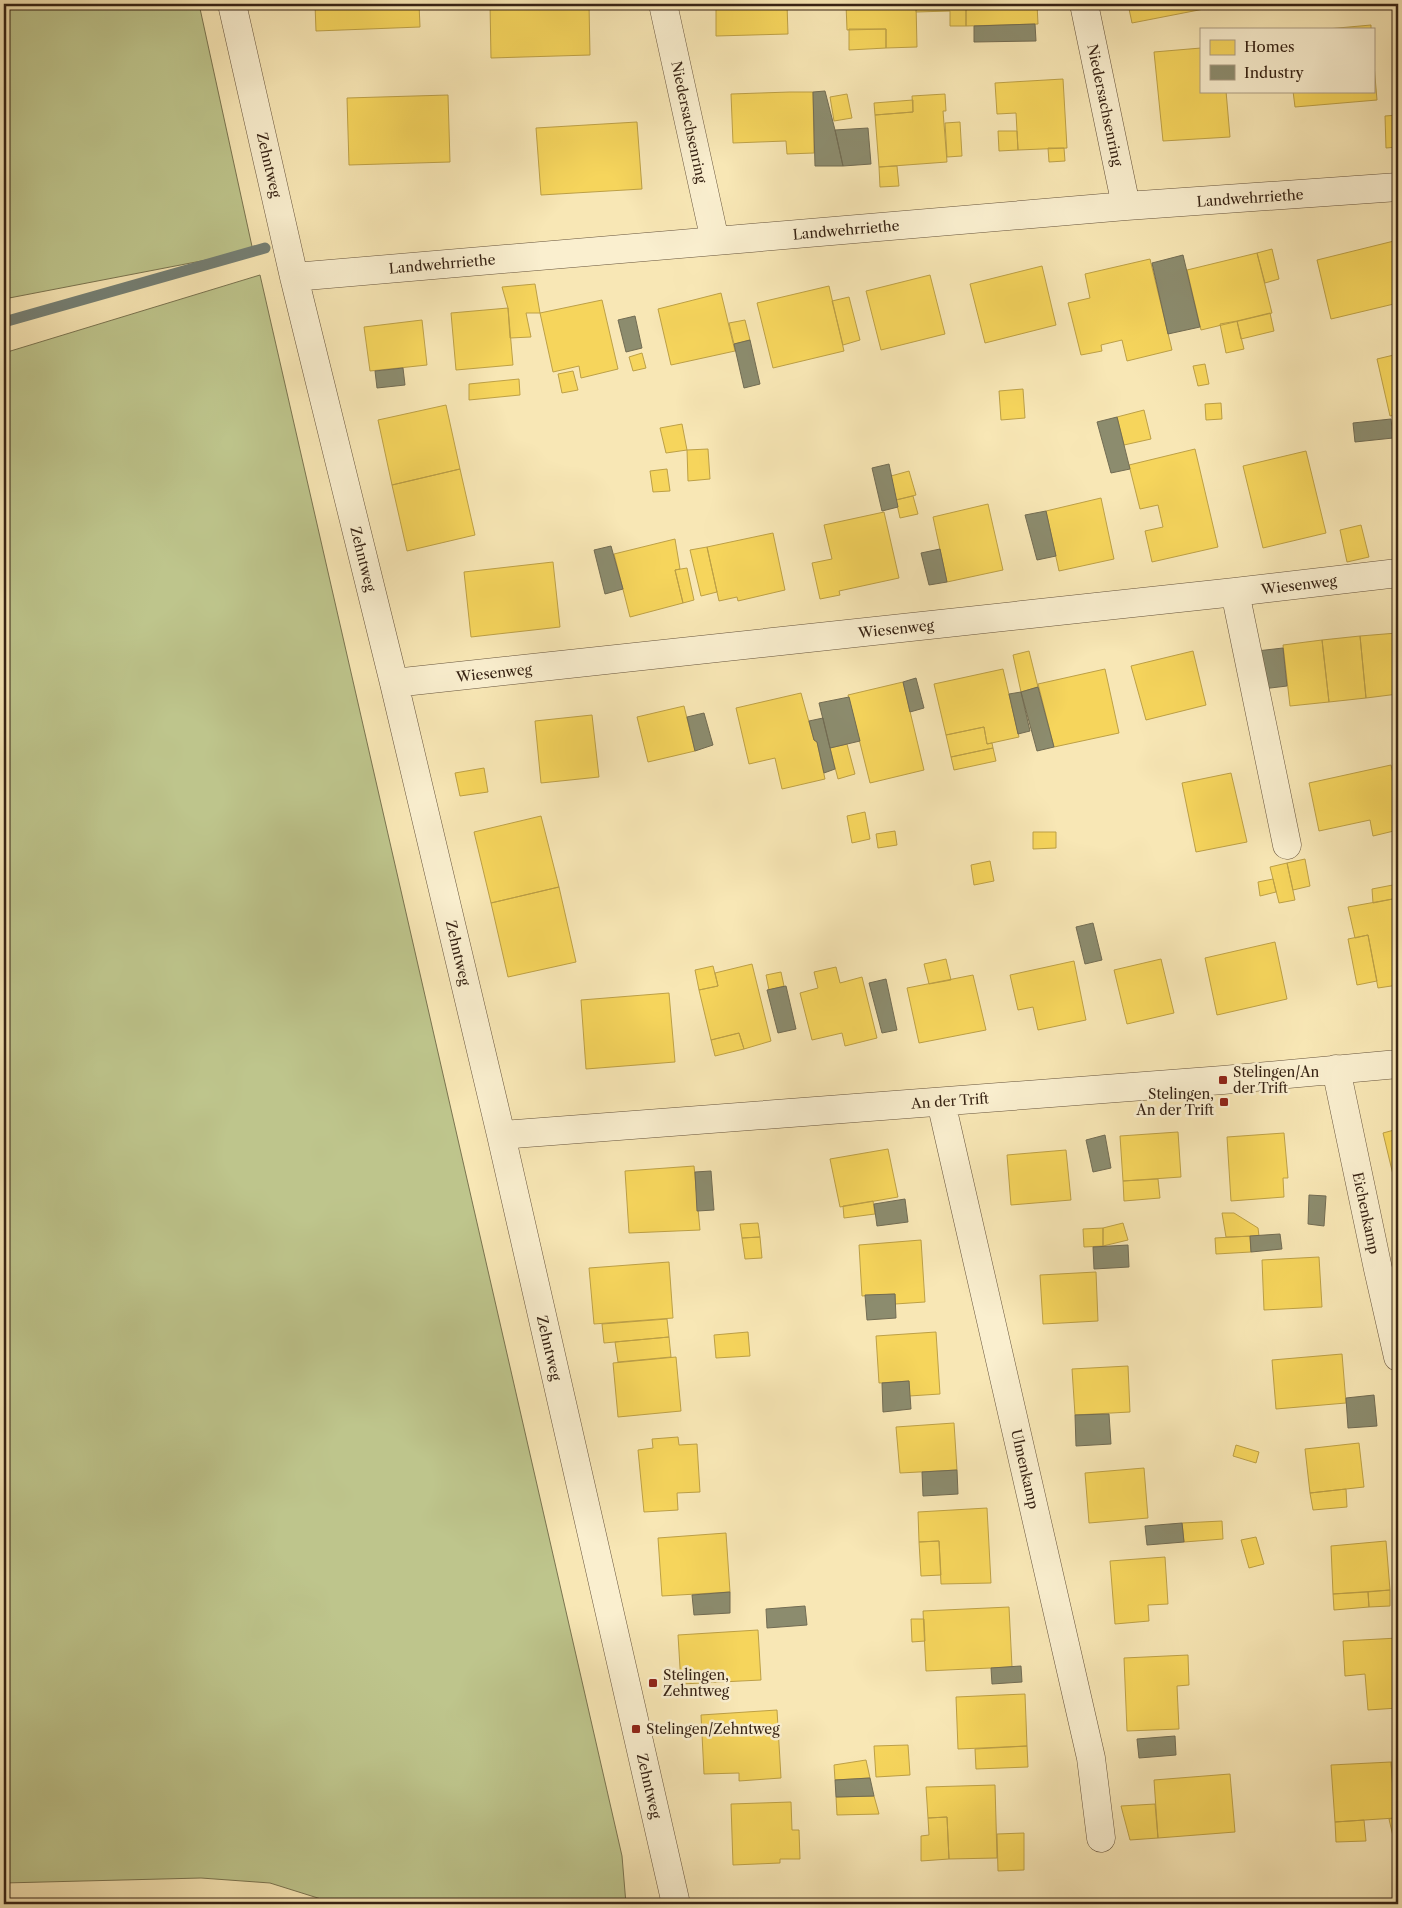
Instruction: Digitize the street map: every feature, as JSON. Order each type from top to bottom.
[{"type":"street","name":"Zehntweg","points":[[232,4],[294,277],[394,683],[501,1134],[676,1904]]},
{"type":"street","name":"Niedersachsenring","points":[[663,4],[716,241]]},
{"type":"street","name":"Niedersachsenring","points":[[1084,4],[1126,206]]},
{"type":"street","name":"Landwehrriethe","points":[[294,277],[1126,206],[1398,187]]},
{"type":"street","name":"Wiesenweg","points":[[394,683],[1398,573]]},
{"type":"street","points":[[1235,592],[1287,845]]},
{"type":"street","name":"An der Trift","points":[[501,1134],[940,1102],[1398,1064]]},
{"type":"street","name":"Eichenkamp","points":[[1336,1070],[1388,1269],[1398,1357]]},
{"type":"street","name":"Ulmenkamp","points":[[940,1102],[1091,1758],[1101,1838]]},
{"type":"green space","points":[[4,4],[199,4],[253,251],[4,299]]},
{"type":"green space","points":[[260,275],[622,1856],[626,1904],[337,1904],[270,1883],[201,1878],[4,1883],[4,353]]},
{"type":"building: Homes","points":[[315,4],[419,4],[420,27],[316,31]]},
{"type":"building: Homes","points":[[490,4],[589,4],[590,55],[491,58]]},
{"type":"building: Homes","points":[[716,4],[787,4],[788,34],[716,36]]},
{"type":"building: Homes","points":[[846,4],[916,4],[917,47],[886,48],[886,29],[847,30]]},
{"type":"building: Homes","points":[[916,4],[966,4],[966,26],[950,26],[950,11],[916,12]]},
{"type":"building: Homes","points":[[966,4],[1037,4],[1038,24],[966,26]]},
{"type":"building: Homes","points":[[1128,4],[1208,4],[1209,8],[1132,23]]},
{"type":"building: Homes","points":[[1371,25],[1371,28],[1338,28]]},
{"type":"building: Homes","points":[[849,29],[886,29],[886,48],[849,50]]},
{"type":"building: Homes","points":[[1200,48],[1200,92],[1226,92],[1230,137],[1163,141],[1154,52]]},
{"type":"building: Homes","points":[[1374,65],[1377,100],[1295,107],[1293,92],[1374,92]]},
{"type":"building: Homes","points":[[1063,79],[1067,148],[1018,150],[1016,113],[997,114],[995,83]]},
{"type":"building: Homes","points":[[813,92],[814,153],[787,154],[786,141],[733,143],[731,94]]},
{"type":"building: Homes","points":[[847,94],[852,118],[834,121],[830,97]]},
{"type":"building: Homes","points":[[945,94],[946,111],[943,111],[947,162],[879,167],[875,115],[913,112],[912,96]]},
{"type":"building: Homes","points":[[448,95],[450,162],[349,165],[347,98]]},
{"type":"building: Homes","points":[[913,100],[913,112],[875,115],[874,103]]},
{"type":"building: Homes","points":[[1398,115],[1398,147],[1386,148],[1385,116]]},
{"type":"building: Homes","points":[[637,122],[642,189],[541,195],[536,128]]},
{"type":"building: Homes","points":[[960,122],[962,156],[947,157],[945,123]]},
{"type":"building: Homes","points":[[998,131],[1017,131],[1018,150],[999,151]]},
{"type":"building: Homes","points":[[1048,148],[1064,148],[1065,161],[1049,162]]},
{"type":"building: Homes","points":[[897,166],[899,186],[880,187],[879,167]]},
{"type":"building: Homes","points":[[1398,240],[1398,303],[1331,319],[1317,260]]},
{"type":"building: Homes","points":[[1272,249],[1279,279],[1265,283],[1257,253]]},
{"type":"building: Homes","points":[[1257,253],[1272,313],[1201,330],[1187,270]]},
{"type":"building: Homes","points":[[1150,259],[1172,350],[1127,361],[1122,340],[1101,345],[1102,351],[1081,355],[1068,303],[1090,298],[1085,274]]},
{"type":"building: Homes","points":[[1042,266],[1056,325],[985,343],[970,284]]},
{"type":"building: Homes","points":[[930,275],[945,334],[881,350],[866,291]]},
{"type":"building: Homes","points":[[535,284],[540,313],[526,313],[531,337],[510,338],[508,308],[502,287]]},
{"type":"building: Homes","points":[[829,286],[844,351],[773,368],[757,303]]},
{"type":"building: Homes","points":[[721,293],[735,351],[671,365],[658,309]]},
{"type":"building: Homes","points":[[849,297],[860,340],[843,345],[832,301]]},
{"type":"building: Homes","points":[[602,300],[618,369],[581,378],[579,366],[553,372],[540,313]]},
{"type":"building: Homes","points":[[508,308],[513,365],[456,370],[451,313]]},
{"type":"building: Homes","points":[[1270,313],[1274,331],[1241,339],[1237,321]]},
{"type":"building: Homes","points":[[422,320],[427,365],[370,371],[364,327]]},
{"type":"building: Homes","points":[[745,320],[750,340],[734,344],[729,323]]},
{"type":"building: Homes","points":[[1237,321],[1244,349],[1226,353],[1220,324]]},
{"type":"building: Homes","points":[[642,353],[646,368],[633,371],[629,357]]},
{"type":"building: Homes","points":[[1398,354],[1398,414],[1390,416],[1377,359]]},
{"type":"building: Homes","points":[[1205,364],[1209,384],[1198,386],[1193,366]]},
{"type":"building: Homes","points":[[573,371],[578,390],[562,393],[558,374]]},
{"type":"building: Homes","points":[[519,379],[520,395],[469,400],[469,384]]},
{"type":"building: Homes","points":[[1023,389],[1025,418],[1001,420],[999,391]]},
{"type":"building: Homes","points":[[1221,403],[1222,419],[1206,420],[1205,404]]},
{"type":"building: Homes","points":[[446,405],[460,469],[392,485],[378,420]]},
{"type":"building: Homes","points":[[1144,410],[1151,439],[1124,445],[1117,417]]},
{"type":"building: Homes","points":[[682,424],[687,450],[666,453],[660,428]]},
{"type":"building: Homes","points":[[708,449],[710,479],[688,481],[687,450]]},
{"type":"building: Homes","points":[[1195,449],[1218,547],[1152,562],[1145,531],[1163,527],[1158,505],[1140,509],[1129,465]]},
{"type":"building: Homes","points":[[1306,451],[1326,533],[1263,548],[1243,466]]},
{"type":"building: Homes","points":[[460,469],[475,535],[407,551],[392,485]]},
{"type":"building: Homes","points":[[667,469],[670,491],[653,492],[650,471]]},
{"type":"building: Homes","points":[[909,471],[916,495],[896,500],[891,476]]},
{"type":"building: Homes","points":[[913,496],[918,514],[900,518],[896,500]]},
{"type":"building: Homes","points":[[1101,498],[1114,559],[1059,571],[1046,511]]},
{"type":"building: Homes","points":[[988,504],[1003,570],[947,582],[933,517]]},
{"type":"building: Homes","points":[[884,512],[899,578],[839,591],[840,595],[820,599],[812,563],[832,559],[824,525]]},
{"type":"building: Homes","points":[[1361,525],[1369,557],[1347,562],[1340,530]]},
{"type":"building: Homes","points":[[773,533],[785,590],[738,601],[737,597],[719,601],[707,547]]},
{"type":"building: Homes","points":[[675,539],[680,569],[675,570],[683,603],[630,617],[614,554]]},
{"type":"building: Homes","points":[[707,547],[717,592],[701,596],[690,550]]},
{"type":"building: Homes","points":[[553,562],[560,627],[471,637],[464,572]]},
{"type":"building: Homes","points":[[687,568],[694,600],[683,603],[675,570]]},
{"type":"building: Homes","points":[[1397,633],[1398,694],[1366,698],[1360,636]]},
{"type":"building: Homes","points":[[1360,636],[1366,698],[1329,702],[1322,640]]},
{"type":"building: Homes","points":[[1322,640],[1329,702],[1290,706],[1283,645]]},
{"type":"building: Homes","points":[[1029,651],[1038,687],[1021,692],[1013,655]]},
{"type":"building: Homes","points":[[1193,651],[1206,705],[1146,720],[1131,666]]},
{"type":"building: Homes","points":[[1003,669],[1019,737],[987,744],[984,727],[946,735],[934,684]]},
{"type":"building: Homes","points":[[1105,669],[1119,733],[1054,747],[1038,684]]},
{"type":"building: Homes","points":[[903,682],[924,770],[870,783],[848,695]]},
{"type":"building: Homes","points":[[801,693],[814,740],[817,742],[825,779],[782,789],[775,758],[749,764],[736,708]]},
{"type":"building: Homes","points":[[684,706],[695,751],[648,762],[637,717]]},
{"type":"building: Homes","points":[[592,715],[599,777],[541,783],[535,721]]},
{"type":"building: Homes","points":[[984,727],[987,744],[992,743],[993,748],[951,757],[946,735]]},
{"type":"building: Homes","points":[[847,744],[855,774],[838,779],[830,748]]},
{"type":"building: Homes","points":[[993,748],[996,761],[954,770],[951,757]]},
{"type":"building: Homes","points":[[1391,765],[1398,796],[1398,830],[1373,836],[1370,820],[1319,831],[1309,783]]},
{"type":"building: Homes","points":[[484,768],[488,792],[460,796],[455,773]]},
{"type":"building: Homes","points":[[1231,773],[1247,842],[1196,852],[1182,783]]},
{"type":"building: Homes","points":[[865,812],[870,839],[852,843],[847,816]]},
{"type":"building: Homes","points":[[541,816],[559,887],[491,903],[474,832]]},
{"type":"building: Homes","points":[[895,831],[897,845],[878,848],[876,834]]},
{"type":"building: Homes","points":[[1033,832],[1056,832],[1056,848],[1033,849]]},
{"type":"building: Homes","points":[[1305,859],[1310,886],[1293,890],[1287,863]]},
{"type":"building: Homes","points":[[990,861],[994,881],[974,885],[971,865]]},
{"type":"building: Homes","points":[[1287,863],[1295,900],[1279,903],[1270,867]]},
{"type":"building: Homes","points":[[1273,879],[1276,892],[1260,896],[1258,882]]},
{"type":"building: Homes","points":[[1398,884],[1398,898],[1373,903],[1372,889]]},
{"type":"building: Homes","points":[[559,887],[576,962],[508,977],[491,903]]},
{"type":"building: Homes","points":[[1398,898],[1398,985],[1378,988],[1368,935],[1355,938],[1348,907]]},
{"type":"building: Homes","points":[[1368,935],[1377,981],[1357,985],[1348,939]]},
{"type":"building: Homes","points":[[1275,942],[1287,999],[1217,1015],[1205,958]]},
{"type":"building: Homes","points":[[946,959],[951,980],[929,984],[924,964]]},
{"type":"building: Homes","points":[[1161,959],[1174,1013],[1127,1024],[1114,970]]},
{"type":"building: Homes","points":[[1074,961],[1086,1020],[1038,1030],[1033,1007],[1018,1010],[1010,975]]},
{"type":"building: Homes","points":[[752,964],[771,1041],[744,1049],[739,1033],[711,1040],[699,990],[718,986],[715,973]]},
{"type":"building: Homes","points":[[713,966],[718,986],[699,990],[695,970]]},
{"type":"building: Homes","points":[[836,967],[840,983],[862,977],[877,1038],[845,1046],[842,1033],[812,1040],[800,993],[818,988],[814,972]]},
{"type":"building: Homes","points":[[781,972],[784,986],[769,990],[766,975]]},
{"type":"building: Homes","points":[[973,975],[986,1030],[919,1043],[907,988]]},
{"type":"building: Homes","points":[[669,993],[675,1062],[586,1069],[581,1000]]},
{"type":"building: Homes","points":[[739,1033],[744,1049],[715,1056],[711,1040]]},
{"type":"building: Homes","points":[[1398,1129],[1398,1182],[1395,1183],[1383,1133]]},
{"type":"building: Homes","points":[[1178,1132],[1181,1177],[1123,1181],[1120,1136]]},
{"type":"building: Homes","points":[[1284,1133],[1288,1178],[1283,1178],[1284,1197],[1231,1201],[1227,1137]]},
{"type":"building: Homes","points":[[888,1149],[898,1197],[840,1207],[830,1159]]},
{"type":"building: Homes","points":[[1066,1150],[1071,1200],[1011,1205],[1007,1155]]},
{"type":"building: Homes","points":[[694,1166],[700,1230],[629,1233],[625,1171]]},
{"type":"building: Homes","points":[[1158,1179],[1160,1198],[1124,1201],[1123,1181]]},
{"type":"building: Homes","points":[[873,1201],[875,1214],[844,1218],[843,1206]]},
{"type":"building: Homes","points":[[1222,1213],[1234,1213],[1258,1228],[1259,1236],[1226,1237]]},
{"type":"building: Homes","points":[[758,1223],[760,1237],[742,1238],[740,1224]]},
{"type":"building: Homes","points":[[1123,1223],[1128,1240],[1103,1246],[1103,1228]]},
{"type":"building: Homes","points":[[1103,1228],[1103,1246],[1084,1247],[1083,1229]]},
{"type":"building: Homes","points":[[1250,1236],[1251,1252],[1216,1254],[1215,1238]]},
{"type":"building: Homes","points":[[760,1237],[762,1258],[745,1259],[742,1238]]},
{"type":"building: Homes","points":[[921,1240],[925,1302],[895,1304],[895,1294],[862,1296],[859,1245]]},
{"type":"building: Homes","points":[[1319,1257],[1322,1307],[1264,1310],[1262,1260]]},
{"type":"building: Homes","points":[[669,1262],[673,1318],[594,1324],[589,1268]]},
{"type":"building: Homes","points":[[1096,1272],[1098,1321],[1043,1324],[1040,1275]]},
{"type":"building: Homes","points":[[667,1319],[669,1337],[604,1343],[602,1324]]},
{"type":"building: Homes","points":[[748,1332],[750,1356],[716,1358],[714,1335]]},
{"type":"building: Homes","points":[[936,1332],[940,1394],[909,1396],[909,1381],[879,1383],[876,1336]]},
{"type":"building: Homes","points":[[669,1337],[671,1357],[618,1362],[615,1342]]},
{"type":"building: Homes","points":[[1342,1354],[1346,1403],[1276,1409],[1272,1360]]},
{"type":"building: Homes","points":[[676,1357],[681,1411],[618,1417],[613,1363]]},
{"type":"building: Homes","points":[[1128,1366],[1130,1412],[1075,1415],[1072,1369]]},
{"type":"building: Homes","points":[[954,1423],[957,1470],[900,1473],[896,1427]]},
{"type":"building: Homes","points":[[678,1437],[679,1445],[697,1444],[700,1492],[677,1493],[678,1510],[644,1512],[638,1450],[653,1448],[652,1439]]},
{"type":"building: Homes","points":[[1359,1443],[1364,1487],[1310,1493],[1305,1449]]},
{"type":"building: Homes","points":[[1236,1445],[1259,1452],[1256,1463],[1233,1456]]},
{"type":"building: Homes","points":[[1144,1468],[1148,1518],[1089,1523],[1085,1473]]},
{"type":"building: Homes","points":[[1346,1489],[1347,1507],[1313,1510],[1310,1493]]},
{"type":"building: Homes","points":[[987,1508],[991,1583],[941,1584],[939,1541],[919,1542],[918,1512]]},
{"type":"building: Homes","points":[[1222,1521],[1223,1539],[1184,1542],[1182,1523]]},
{"type":"building: Homes","points":[[726,1533],[730,1592],[662,1596],[658,1538]]},
{"type":"building: Homes","points":[[1256,1537],[1264,1564],[1249,1568],[1241,1540]]},
{"type":"building: Homes","points":[[939,1541],[941,1575],[921,1576],[919,1542]]},
{"type":"building: Homes","points":[[1386,1541],[1390,1590],[1333,1594],[1331,1546]]},
{"type":"building: Homes","points":[[1165,1557],[1168,1604],[1148,1605],[1149,1621],[1115,1624],[1110,1561]]},
{"type":"building: Homes","points":[[1390,1590],[1390,1606],[1369,1607],[1368,1592]]},
{"type":"building: Homes","points":[[1368,1592],[1369,1607],[1334,1610],[1333,1594]]},
{"type":"building: Homes","points":[[1009,1607],[1012,1667],[926,1671],[923,1611]]},
{"type":"building: Homes","points":[[911,1619],[924,1619],[925,1641],[912,1642]]},
{"type":"building: Homes","points":[[758,1630],[761,1680],[681,1684],[678,1635]]},
{"type":"building: Homes","points":[[1398,1638],[1398,1708],[1368,1710],[1365,1674],[1345,1676],[1343,1641]]},
{"type":"building: Homes","points":[[1188,1655],[1189,1685],[1177,1686],[1179,1729],[1127,1731],[1124,1658]]},
{"type":"building: Homes","points":[[1025,1694],[1027,1746],[958,1749],[956,1697]]},
{"type":"building: Homes","points":[[777,1710],[781,1778],[739,1781],[739,1773],[704,1774],[701,1715]]},
{"type":"building: Homes","points":[[908,1745],[910,1775],[876,1777],[874,1746]]},
{"type":"building: Homes","points":[[1027,1746],[1028,1767],[976,1769],[975,1749]]},
{"type":"building: Homes","points":[[866,1760],[870,1778],[835,1780],[834,1765]]},
{"type":"building: Homes","points":[[1391,1762],[1398,1762],[1398,1818],[1395,1818]]},
{"type":"building: Homes","points":[[1391,1762],[1395,1818],[1335,1822],[1331,1765]]},
{"type":"building: Homes","points":[[1230,1774],[1235,1832],[1158,1838],[1154,1780]]},
{"type":"building: Homes","points":[[995,1785],[997,1858],[949,1859],[947,1817],[928,1818],[926,1787]]},
{"type":"building: Homes","points":[[874,1796],[879,1814],[837,1815],[836,1797]]},
{"type":"building: Homes","points":[[791,1802],[792,1830],[799,1830],[800,1859],[780,1859],[780,1863],[733,1865],[731,1804]]},
{"type":"building: Homes","points":[[1155,1804],[1158,1838],[1130,1840],[1121,1806]]},
{"type":"building: Homes","points":[[947,1817],[949,1859],[921,1861],[921,1836],[929,1835],[928,1818]]},
{"type":"building: Homes","points":[[1398,1818],[1398,1845],[1395,1845],[1389,1819]]},
{"type":"building: Homes","points":[[1364,1820],[1366,1841],[1336,1842],[1335,1822]]},
{"type":"building: Homes","points":[[1024,1833],[1024,1870],[998,1871],[997,1834]]},
{"type":"building: Industry","points":[[1035,24],[1036,41],[974,42],[974,26]]},
{"type":"building: Industry","points":[[825,91],[843,166],[815,166],[813,92]]},
{"type":"building: Industry","points":[[868,128],[871,164],[843,166],[835,130]]},
{"type":"building: Industry","points":[[1183,255],[1200,327],[1168,334],[1152,263]]},
{"type":"building: Industry","points":[[635,316],[642,348],[626,352],[618,320]]},
{"type":"building: Industry","points":[[750,340],[760,384],[744,388],[734,344]]},
{"type":"building: Industry","points":[[403,368],[405,385],[377,388],[375,371]]},
{"type":"building: Industry","points":[[1117,417],[1130,469],[1111,473],[1097,422]]},
{"type":"building: Industry","points":[[1391,419],[1393,438],[1355,442],[1353,423]]},
{"type":"building: Industry","points":[[889,464],[898,507],[882,511],[872,468]]},
{"type":"building: Industry","points":[[1046,511],[1056,556],[1037,560],[1025,515]]},
{"type":"building: Industry","points":[[611,546],[623,589],[605,594],[594,550]]},
{"type":"building: Industry","points":[[940,549],[947,582],[929,585],[921,553]]},
{"type":"building: Industry","points":[[1283,648],[1287,686],[1262,689],[1257,651]]},
{"type":"building: Industry","points":[[916,678],[924,708],[910,712],[903,682]]},
{"type":"building: Industry","points":[[1038,687],[1054,747],[1037,751],[1021,692]]},
{"type":"building: Industry","points":[[1021,692],[1030,731],[1018,734],[1009,694]]},
{"type":"building: Industry","points":[[849,697],[860,741],[830,748],[819,703]]},
{"type":"building: Industry","points":[[704,713],[713,745],[695,751],[687,717]]},
{"type":"building: Industry","points":[[823,718],[835,769],[824,773],[817,742],[814,740],[809,721]]},
{"type":"building: Industry","points":[[1093,923],[1102,960],[1085,964],[1076,927]]},
{"type":"building: Industry","points":[[886,979],[897,1030],[882,1033],[869,983]]},
{"type":"building: Industry","points":[[786,986],[796,1029],[778,1033],[767,990]]},
{"type":"building: Industry","points":[[1105,1135],[1111,1168],[1093,1172],[1086,1140]]},
{"type":"building: Industry","points":[[711,1171],[714,1210],[697,1211],[695,1172]]},
{"type":"building: Industry","points":[[1309,1195],[1326,1196],[1324,1226],[1308,1224]]},
{"type":"building: Industry","points":[[905,1199],[908,1222],[877,1226],[874,1204]]},
{"type":"building: Industry","points":[[1280,1234],[1282,1249],[1251,1252],[1250,1236]]},
{"type":"building: Industry","points":[[1128,1245],[1129,1267],[1094,1269],[1093,1247]]},
{"type":"building: Industry","points":[[895,1294],[896,1318],[867,1320],[865,1295]]},
{"type":"building: Industry","points":[[909,1381],[911,1409],[883,1412],[882,1383]]},
{"type":"building: Industry","points":[[1374,1395],[1377,1426],[1348,1428],[1346,1398]]},
{"type":"building: Industry","points":[[1109,1414],[1111,1444],[1076,1446],[1075,1415]]},
{"type":"building: Industry","points":[[957,1470],[958,1494],[923,1496],[922,1472]]},
{"type":"building: Industry","points":[[1182,1523],[1184,1542],[1147,1545],[1145,1526]]},
{"type":"building: Industry","points":[[730,1592],[730,1613],[694,1615],[692,1595]]},
{"type":"building: Industry","points":[[805,1606],[807,1625],[767,1628],[766,1609]]},
{"type":"building: Industry","points":[[1021,1666],[1022,1682],[992,1684],[991,1668]]},
{"type":"building: Industry","points":[[1175,1736],[1176,1755],[1139,1758],[1137,1739]]},
{"type":"building: Industry","points":[[870,1778],[874,1796],[836,1797],[835,1780]]},
{"type":"waterway","points":[[4,322],[265,248]]},
{"type":"place","name":"Stelingen/An der Trift","points":[[1223,1080]]},
{"type":"place","name":"Stelingen, An der Trift","points":[[1224,1102]]},
{"type":"place","name":"Stelingen, Zehntweg","points":[[653,1683]]},
{"type":"place","name":"Stelingen/Zehntweg","points":[[636,1729]]}]
